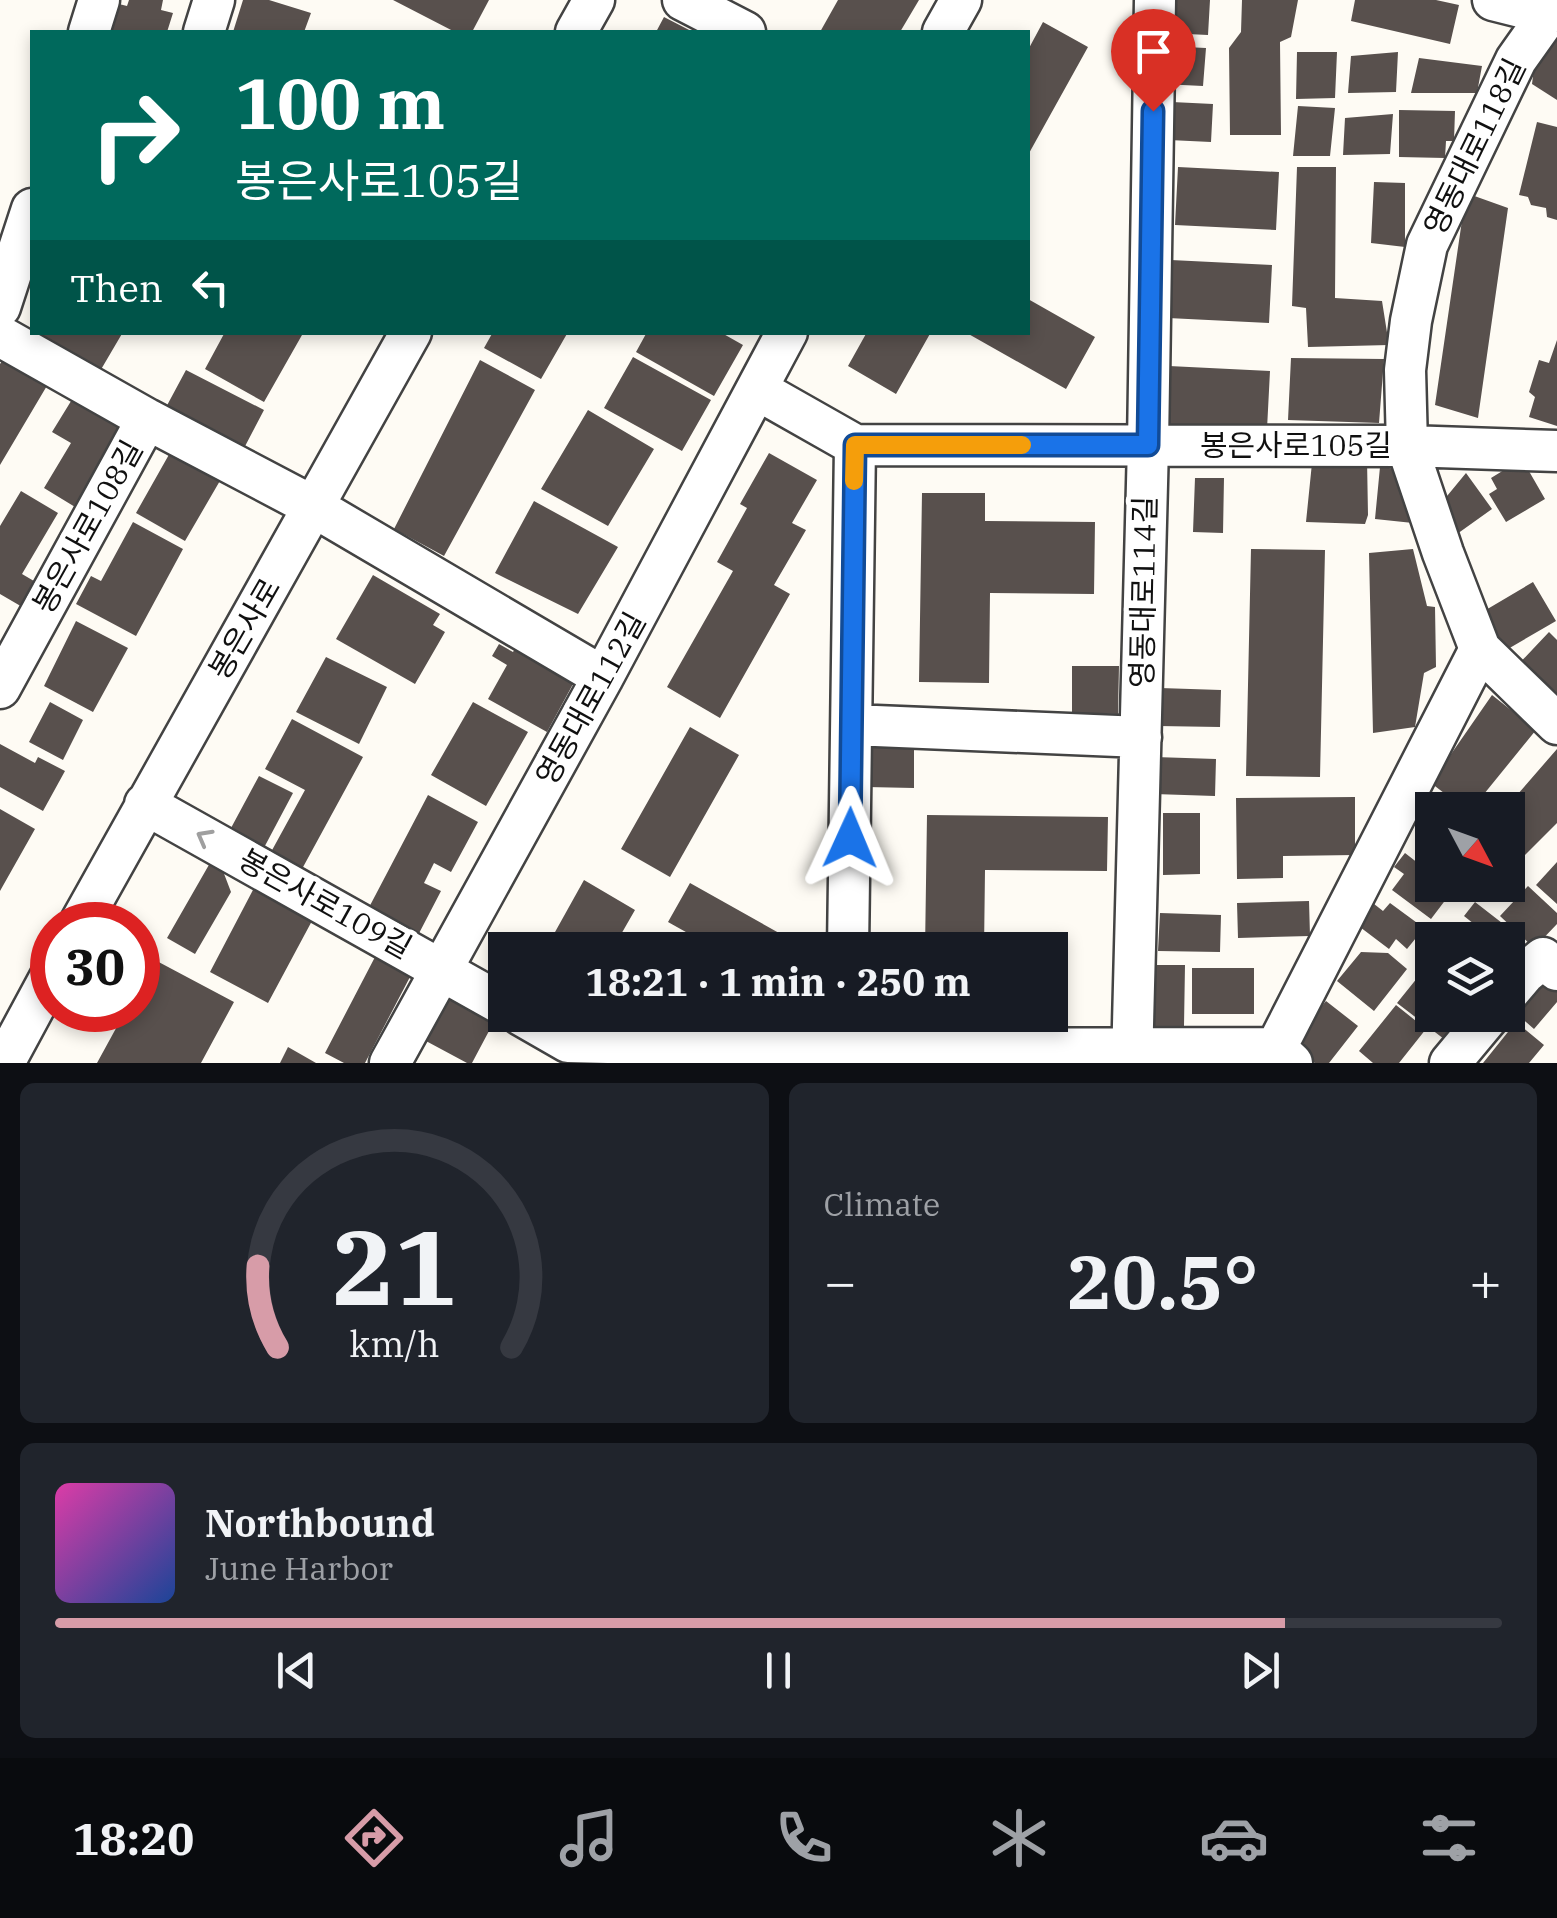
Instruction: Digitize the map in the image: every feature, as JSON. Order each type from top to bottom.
[{"type":"street","points":[[90,30],[99,0]]},
{"type":"street","points":[[205,30],[214,0]]},
{"type":"street","points":[[577,30],[594,0]]},
{"type":"street","points":[[684,0],[741,30]]},
{"type":"street","points":[[944,30],[961,0]]},
{"type":"street","name":"영동대로114길","points":[[1132,1056],[1155,0]]},
{"type":"street","points":[[1493,0],[1552,8]]},
{"type":"street","name":"영동대로118길","points":[[1552,8],[1516,60],[1427,245],[1405,370],[1407,446],[1480,649],[1557,724]]},
{"type":"street","points":[[0,306],[30,215]]},
{"type":"street","name":"봉은사로","points":[[92,902],[409,335]]},
{"type":"street","name":"영동대로112길","points":[[390,1063],[786,335]]},
{"type":"street","name":"봉은사로108길","points":[[0,336],[314,507],[603,677]]},
{"type":"street","name":"봉은사로105길","points":[[758,390],[855,445],[1407,446],[1557,451]]},
{"type":"street","name":"봉은사로108길","points":[[0,688],[147,419]]},
{"type":"street","points":[[848,932],[855,445]]},
{"type":"street","points":[[542,1032],[568,1053],[846,1042],[1132,1056],[1284,1055],[1480,649]]},
{"type":"street","points":[[852,726],[1141,737]]},
{"type":"street","name":"봉은사로109길","points":[[145,804],[488,996]]},
{"type":"street","points":[[1525,973],[1543,958],[1557,970]]},
{"type":"street","points":[[4,1063],[30,1015]]},
{"type":"street","points":[[1450,1063],[1476,1032]]},
{"type":"building","points":[[129,0],[163,0],[161,10],[173,13],[168,30],[112,30],[119,4],[127,6]]},
{"type":"building","points":[[243,0],[269,0],[311,13],[305,30],[234,30]]},
{"type":"building","points":[[393,0],[489,0],[473,30],[451,30]]},
{"type":"building","points":[[838,0],[919,0],[901,30],[821,30]]},
{"type":"building","points":[[1168,0],[1210,0],[1208,35],[1166,33]]},
{"type":"building","points":[[1242,0],[1298,0],[1291,37],[1280,42],[1281,135],[1230,135],[1229,48],[1241,32]]},
{"type":"building","points":[[1355,0],[1436,0],[1459,5],[1450,44],[1351,21]]},
{"type":"building","points":[[664,17],[689,30],[657,30]]},
{"type":"building","points":[[1043,22],[1088,47],[1030,151],[1030,46]]},
{"type":"building","points":[[1557,29],[1557,100],[1532,84],[1536,52]]},
{"type":"building","points":[[1164,46],[1206,48],[1203,86],[1162,84]]},
{"type":"building","points":[[1297,52],[1337,52],[1335,98],[1296,99]]},
{"type":"building","points":[[1398,52],[1396,92],[1348,93],[1351,56]]},
{"type":"building","points":[[1419,58],[1482,66],[1477,93],[1411,93]]},
{"type":"building","points":[[1172,102],[1213,104],[1211,142],[1169,140]]},
{"type":"building","points":[[1298,106],[1335,108],[1330,156],[1293,156]]},
{"type":"building","points":[[1399,110],[1455,111],[1454,141],[1446,141],[1445,158],[1399,157]]},
{"type":"building","points":[[1393,114],[1390,154],[1343,155],[1345,118]]},
{"type":"building","points":[[1537,122],[1557,127],[1557,220],[1547,217],[1546,208],[1531,205],[1528,197],[1519,195]]},
{"type":"building","points":[[1178,167],[1279,172],[1276,230],[1175,225]]},
{"type":"building","points":[[1297,167],[1336,167],[1335,298],[1382,301],[1389,345],[1308,347],[1306,308],[1292,306]]},
{"type":"building","points":[[1374,182],[1405,183],[1405,247],[1371,243]]},
{"type":"building","points":[[1466,193],[1508,208],[1478,418],[1435,405]]},
{"type":"building","points":[[1171,260],[1272,265],[1269,323],[1168,318]]},
{"type":"building","points":[[1030,300],[1095,337],[1066,389],[970,335],[1030,335]]},
{"type":"building","points":[[38,335],[121,335],[96,378],[34,342]]},
{"type":"building","points":[[223,335],[302,335],[264,402],[205,369]]},
{"type":"building","points":[[491,335],[566,335],[541,379],[484,348]]},
{"type":"building","points":[[645,335],[725,335],[743,345],[714,396],[636,352]]},
{"type":"building","points":[[865,335],[929,335],[896,394],[848,366]]},
{"type":"building","points":[[1557,340],[1557,426],[1529,417],[1535,397],[1529,392],[1539,360],[1549,363]]},
{"type":"building","points":[[633,357],[711,400],[682,451],[604,408]]},
{"type":"building","points":[[4,358],[48,384],[0,465],[0,364]]},
{"type":"building","points":[[1291,358],[1384,359],[1379,423],[1288,420]]},
{"type":"building","points":[[480,360],[535,390],[444,556],[394,529]]},
{"type":"building","points":[[1169,366],[1270,371],[1267,429],[1166,424]]},
{"type":"building","points":[[186,370],[264,410],[242,452],[164,411]]},
{"type":"building","points":[[76,393],[110,414],[124,436],[80,510],[44,488],[71,443],[52,432]]},
{"type":"building","points":[[588,410],[654,449],[608,526],[541,489]]},
{"type":"building","points":[[171,451],[221,479],[185,541],[136,513]]},
{"type":"building","points":[[769,453],[817,480],[792,523],[806,530],[774,585],[790,594],[720,718],[667,687],[733,571],[717,562],[747,508],[740,504]]},
{"type":"building","points":[[1367,459],[1365,524],[1306,522],[1312,463]]},
{"type":"building","points":[[1522,459],[1545,499],[1506,522],[1489,494],[1497,489],[1491,478]]},
{"type":"building","points":[[1380,467],[1398,469],[1413,523],[1375,519]]},
{"type":"building","points":[[1466,473],[1492,509],[1457,534],[1438,507]]},
{"type":"building","points":[[1195,478],[1224,478],[1223,533],[1193,532]]},
{"type":"building","points":[[21,491],[58,513],[22,574],[39,584],[24,608],[0,594],[0,526]]},
{"type":"building","points":[[922,493],[985,493],[985,521],[1095,522],[1094,594],[990,593],[989,683],[919,682]]},
{"type":"building","points":[[534,501],[618,547],[578,614],[495,573]]},
{"type":"building","points":[[133,522],[183,549],[136,636],[76,604],[91,576],[101,581]]},
{"type":"building","points":[[1251,549],[1325,550],[1320,777],[1246,776]]},
{"type":"building","points":[[1413,549],[1427,606],[1435,607],[1436,667],[1424,673],[1415,727],[1373,733],[1369,553]]},
{"type":"building","points":[[373,575],[440,614],[433,625],[445,632],[415,684],[336,639]]},
{"type":"building","points":[[1533,582],[1556,621],[1501,653],[1479,614]]},
{"type":"building","points":[[76,621],[128,648],[93,712],[44,686]]},
{"type":"building","points":[[1549,632],[1557,640],[1557,703],[1513,670]]},
{"type":"building","points":[[520,640],[579,673],[547,732],[488,699],[507,665],[492,656],[499,644],[513,652]]},
{"type":"building","points":[[326,657],[387,687],[359,744],[296,712]]},
{"type":"building","points":[[1072,666],[1119,666],[1118,714],[1072,713]]},
{"type":"building","points":[[1160,688],[1221,690],[1220,727],[1158,726]]},
{"type":"building","points":[[1492,695],[1536,730],[1486,792],[1443,792],[1431,783]]},
{"type":"building","points":[[50,702],[83,720],[63,760],[29,742]]},
{"type":"building","points":[[473,702],[528,732],[486,806],[431,775]]},
{"type":"building","points":[[292,719],[363,757],[296,880],[265,863],[305,790],[265,769]]},
{"type":"building","points":[[690,727],[739,755],[670,877],[621,849]]},
{"type":"building","points":[[0,744],[35,763],[38,757],[65,771],[43,811],[0,787]]},
{"type":"building","points":[[868,746],[914,747],[914,788],[867,787]]},
{"type":"building","points":[[1557,749],[1557,823],[1525,855],[1525,792],[1520,792]]},
{"type":"building","points":[[1155,757],[1216,759],[1215,796],[1154,794]]},
{"type":"building","points":[[259,776],[293,793],[258,859],[224,841]]},
{"type":"building","points":[[428,795],[478,822],[451,872],[434,863],[424,883],[441,891],[415,941],[365,915]]},
{"type":"building","points":[[1355,797],[1355,855],[1283,856],[1283,878],[1237,879],[1236,798]]},
{"type":"building","points":[[0,809],[35,829],[0,891]]},
{"type":"building","points":[[1163,813],[1200,813],[1200,874],[1163,875]]},
{"type":"building","points":[[927,815],[1108,817],[1107,871],[985,870],[984,932],[925,932]]},
{"type":"building","points":[[1405,853],[1415,861],[1415,902],[1444,902],[1431,919],[1392,890],[1404,874],[1394,867]]},
{"type":"building","points":[[1557,862],[1557,904],[1536,885]]},
{"type":"building","points":[[210,863],[223,871],[231,892],[195,954],[167,938]]},
{"type":"building","points":[[584,880],[635,910],[622,932],[555,932]]},
{"type":"building","points":[[690,883],[777,932],[686,932],[668,922]]},
{"type":"building","points":[[1528,886],[1557,913],[1557,924],[1534,948],[1525,940],[1525,922],[1506,922],[1500,916],[1513,902],[1525,902]]},
{"type":"building","points":[[254,888],[313,919],[268,1003],[210,972]]},
{"type":"building","points":[[1369,900],[1383,911],[1390,903],[1416,922],[1415,939],[1407,949],[1396,939],[1389,949],[1352,921]]},
{"type":"building","points":[[1309,901],[1310,936],[1238,938],[1237,903]]},
{"type":"building","points":[[1475,902],[1501,922],[1472,922],[1464,916]]},
{"type":"building","points":[[1160,913],[1221,915],[1220,952],[1158,951]]},
{"type":"building","points":[[1361,952],[1388,953],[1407,969],[1374,1011],[1337,981]]},
{"type":"building","points":[[375,957],[411,975],[365,1063],[344,1063],[325,1053]]},
{"type":"building","points":[[160,963],[234,1002],[201,1063],[97,1063],[114,1032],[160,1032]]},
{"type":"building","points":[[1147,965],[1185,965],[1184,1026],[1147,1027]]},
{"type":"building","points":[[1192,968],[1254,968],[1254,1014],[1192,1014]]},
{"type":"building","points":[[1540,975],[1557,990],[1557,1002],[1534,1029],[1525,1021],[1525,993]]},
{"type":"building","points":[[1415,981],[1415,1017],[1397,1003]]},
{"type":"building","points":[[453,990],[488,1009],[488,1032],[472,1063],[426,1041]]},
{"type":"building","points":[[1326,1001],[1358,1026],[1329,1063],[1315,1063],[1291,1044]]},
{"type":"building","points":[[1396,1005],[1415,1020],[1415,1032],[1424,1032],[1399,1063],[1373,1063],[1359,1051]]},
{"type":"building","points":[[1525,1029],[1544,1045],[1529,1063],[1483,1063],[1508,1032]]},
{"type":"building","points":[[288,1047],[316,1063],[280,1063]]},
{"type":"slow traffic","points":[[854,481],[855,445],[1022,445]]},
{"type":"route","points":[[850,838],[855,445],[1148,445],[1153,111]]}]
